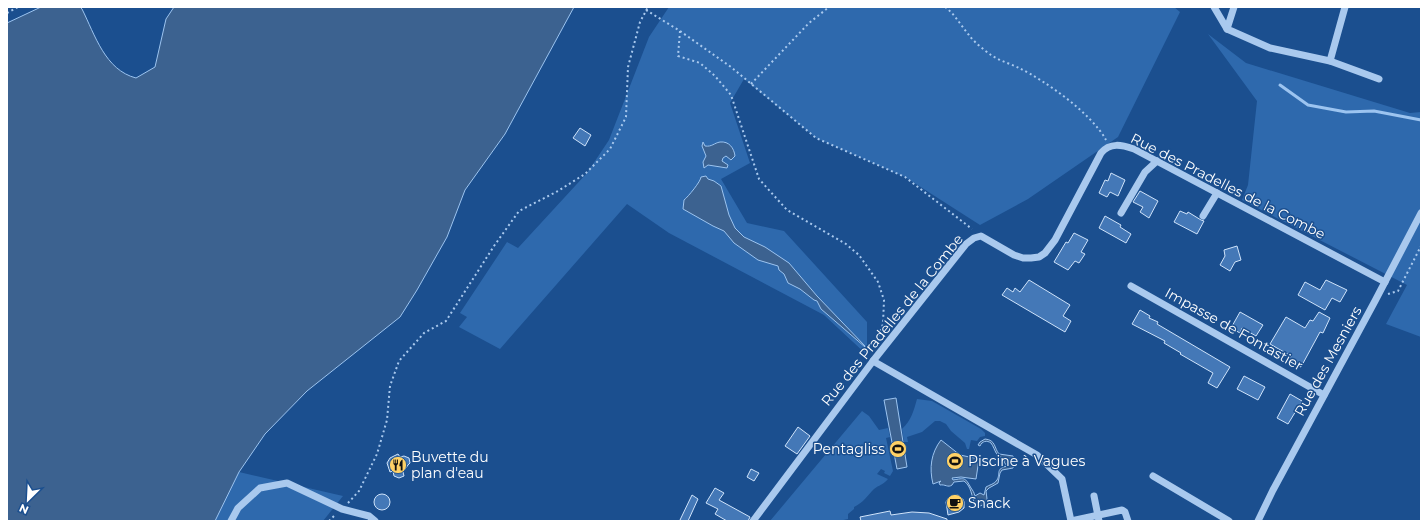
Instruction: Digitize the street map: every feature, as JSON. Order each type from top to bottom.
[{"type":"street","points":[[1214,7],[1227,29],[1270,48],[1330,61],[1379,79]]},
{"type":"street","points":[[1227,29],[1234,7]]},
{"type":"street","points":[[1330,61],[1345,7]]},
{"type":"street","name":"Rue des Pradelles de la Combe","points":[[754,521],[873,361],[966,244],[974,238],[981,236],[1023,258],[1039,257],[1045,253],[1055,240],[1101,153],[1109,146],[1126,146],[1157,161],[1385,282]]},
{"type":"street","points":[[1121,213],[1145,172],[1157,161]]},
{"type":"street","points":[[1203,216],[1217,194]]},
{"type":"street","name":"Rue des Mesniers","points":[[1258,521],[1421,213]]},
{"type":"street","name":"Impasse de Fontastier","points":[[1131,286],[1324,395]]},
{"type":"street","points":[[873,361],[1037,455],[1062,479],[1071,521],[1099,518],[1122,510],[1125,512],[1128,521]]},
{"type":"street","points":[[1153,476],[1229,521]]},
{"type":"street","points":[[231,521],[238,508],[260,488],[287,483],[342,509],[368,516],[375,521]]},
{"type":"street","points":[[1094,496],[1099,518]]},
{"type":"path","points":[[7,13],[18,7]]},
{"type":"path","points":[[329,521],[359,491],[377,454],[387,420],[390,386],[399,361],[424,333],[446,321],[494,246],[519,211],[558,191],[585,174],[610,149],[626,117],[628,67],[640,22],[648,7]]},
{"type":"path","points":[[751,84],[809,23],[829,7]]},
{"type":"path","points":[[945,7],[950,11],[970,37],[992,56],[1020,68],[1060,93],[1102,134],[1109,146]]},
{"type":"path","points":[[646,10],[731,67],[816,138],[905,177],[981,236]]},
{"type":"path","points":[[680,32],[678,56],[700,63],[715,76],[731,95],[759,179],[787,210],[846,244],[859,255],[878,282],[884,300],[883,324],[875,345]]},
{"type":"path","points":[[1386,295],[1398,290],[1421,246]]},
{"type":"shaded area","points":[[41,7],[80,7],[102,50],[109,60],[116,68],[125,74],[136,78],[155,67],[166,19],[174,7],[574,7],[505,134],[465,190],[447,237],[400,317],[307,391],[265,434],[239,472],[215,521],[7,521],[7,23]]},
{"type":"shaded area","points":[[669,7],[1174,7],[1180,12],[1118,137],[1028,199],[980,225],[905,177],[816,138],[744,79],[730,103],[750,163],[721,179],[747,223],[784,231],[867,322],[867,355],[824,315],[669,233],[627,204],[500,349],[459,327],[467,317],[460,313],[507,242],[518,248],[587,173],[609,140],[649,37]]},
{"type":"shaded area","points":[[1208,34],[1246,63],[1410,113],[1421,112],[1421,337],[1386,324],[1407,285],[1242,200],[1248,185],[1257,101]]},
{"type":"shaded area","points":[[703,142],[705,146],[709,146],[723,142],[728,144],[734,150],[735,156],[731,160],[726,156],[723,158],[722,161],[728,165],[727,168],[708,165],[704,168],[703,162],[706,156],[702,146]]},
{"type":"shaded area","points":[[706,176],[708,179],[721,186],[729,215],[735,228],[744,237],[765,247],[789,263],[817,296],[865,347],[821,309],[817,301],[800,289],[788,283],[778,266],[758,260],[734,243],[724,231],[683,209],[684,200],[694,189],[701,177]]},
{"type":"shaded area","name":"Pentagliss","points":[[896,398],[907,467],[897,469],[884,400]]},
{"type":"shaded area","points":[[917,399],[932,401],[981,429],[985,433],[985,436],[980,437],[977,441],[971,440],[969,449],[967,449],[965,443],[951,431],[946,424],[940,421],[935,421],[922,432],[907,437],[908,442],[904,442],[902,429],[910,419]]},
{"type":"shaded area","points":[[862,411],[869,416],[879,430],[888,428],[890,437],[886,438],[893,471],[890,476],[884,473],[885,471],[881,469],[877,474],[888,479],[854,507],[854,509],[848,514],[848,519],[839,521],[770,521]]},
{"type":"shaded area","name":"Piscine à Vagues","points":[[985,439],[993,443],[999,454],[1013,456],[1016,462],[1013,468],[1002,470],[998,483],[986,491],[987,499],[985,504],[980,506],[975,504],[970,489],[964,481],[954,482],[949,486],[940,485],[939,483],[941,481],[933,484],[931,466],[933,455],[941,440],[960,455],[979,459],[976,479],[961,477],[952,478],[953,480],[966,480],[975,496],[980,493],[984,495],[986,487],[998,478],[1001,468],[1007,466],[1004,462],[1006,458],[1000,457],[996,453],[991,443],[985,442],[980,446],[978,445]]},
{"type":"shaded area","points":[[239,472],[343,496],[323,521],[213,521]]},
{"type":"building","points":[[580,128],[591,135],[585,146],[573,138]]},
{"type":"building","points":[[1111,173],[1125,180],[1118,196],[1110,192],[1107,197],[1099,193],[1105,180],[1108,181]]},
{"type":"building","points":[[1140,191],[1158,201],[1149,218],[1140,212],[1143,207],[1133,202]]},
{"type":"building","points":[[1180,211],[1187,214],[1188,212],[1204,221],[1197,234],[1174,222]]},
{"type":"building","points":[[1105,216],[1121,225],[1120,227],[1131,234],[1126,243],[1099,228]]},
{"type":"building","points":[[1074,233],[1088,240],[1081,252],[1085,254],[1079,263],[1075,261],[1068,270],[1054,262],[1066,242],[1068,243]]},
{"type":"building","points":[[1237,246],[1241,260],[1235,262],[1230,271],[1220,265],[1225,256],[1224,250]]},
{"type":"building","points":[[1029,280],[1070,305],[1063,316],[1071,321],[1065,332],[1002,295],[1007,288],[1013,292],[1015,288],[1020,292]]},
{"type":"building","points":[[1326,280],[1347,290],[1340,302],[1332,298],[1325,310],[1298,295],[1305,282],[1320,290]]},
{"type":"building","points":[[1140,310],[1150,316],[1149,318],[1158,322],[1157,324],[1230,367],[1217,388],[1208,383],[1213,373],[1180,354],[1181,353],[1164,343],[1165,341],[1132,324]]},
{"type":"building","points":[[1240,312],[1263,325],[1256,336],[1242,328],[1240,333],[1231,328]]},
{"type":"building","points":[[1319,312],[1330,318],[1323,333],[1320,332],[1301,367],[1289,361],[1291,356],[1270,344],[1286,317],[1305,328],[1310,320],[1313,321]]},
{"type":"building","points":[[1244,376],[1265,387],[1258,400],[1237,389]]},
{"type":"building","points":[[1290,394],[1302,401],[1288,424],[1277,418]]},
{"type":"building","points":[[798,427],[810,436],[797,454],[785,446]]},
{"type":"building","points":[[398,454],[400,457],[404,456],[409,458],[410,463],[403,472],[404,476],[399,478],[394,476],[393,471],[390,472],[387,463],[390,458]]},
{"type":"building","points":[[751,469],[759,473],[754,481],[747,477]]},
{"type":"building","points":[[715,488],[724,493],[719,500],[750,517],[748,521],[727,521],[715,514],[718,509],[706,503]]},
{"type":"building","points":[[382,494],[388,496],[390,502],[388,508],[382,510],[376,508],[374,502],[376,496]]},
{"type":"building","points":[[692,495],[698,499],[688,521],[680,520]]},
{"type":"building","name":"Snack","points":[[958,495],[963,499],[964,508],[959,512],[948,515],[946,502],[949,497]]},
{"type":"building","points":[[890,511],[891,515],[912,512],[929,513],[947,519],[947,521],[861,521],[860,517]]},
{"type":"waterway","points":[[1280,85],[1308,105],[1346,112],[1374,111],[1421,120]]},
{"type":"place","name":"Pentagliss","points":[[898,449]]},
{"type":"place","name":"Piscine à Vagues","points":[[955,461]]},
{"type":"place","name":"Buvette du plan d'eau","points":[[398,465]]},
{"type":"place","name":"Snack","points":[[955,503]]}]
